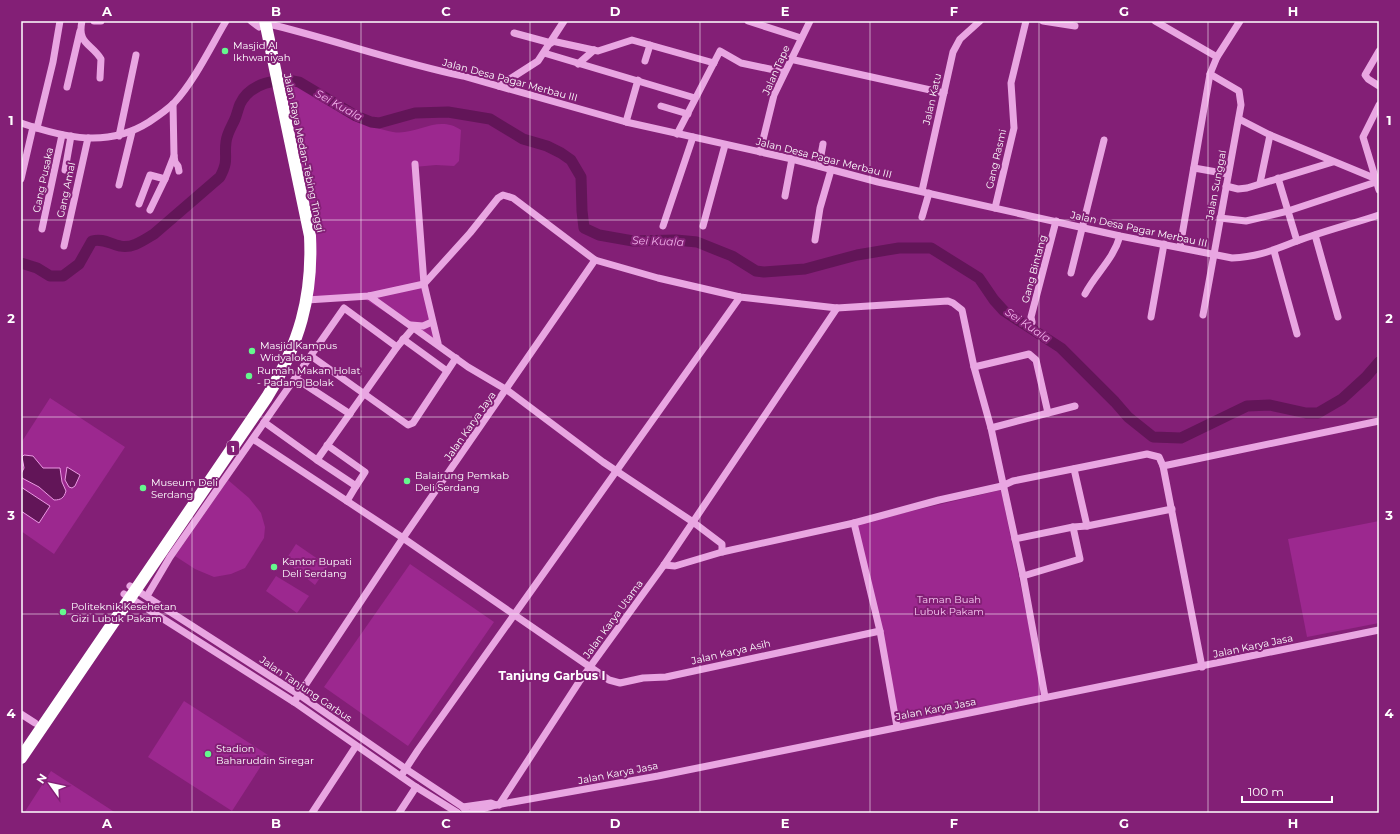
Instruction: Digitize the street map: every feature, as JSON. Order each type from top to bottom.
[{"type":"highway","name":"Jalan Raya Medan-Tebing Tinggi","points":[[21,758],[276,382],[296,341],[306,300],[311,259],[310,236],[260,23]]},
{"type":"highway","name":"Jalan Raya Medan-Tebing Tinggi","points":[[21,744],[35,723],[133,593],[260,393],[283,353],[293,326],[302,283],[303,236],[277,96]]},
{"type":"street","points":[[21,179],[53,62],[60,21]]},
{"type":"street","points":[[67,87],[82,21]]},
{"type":"street","points":[[94,21],[101,21]]},
{"type":"street","points":[[21,123],[62,135],[88,138],[119,136],[132,132],[158,116],[173,104],[196,71],[226,21]]},
{"type":"street","points":[[500,86],[534,65],[552,42],[564,21]]},
{"type":"street","points":[[748,21],[801,38]]},
{"type":"street","name":"Jalan Tape","points":[[760,152],[774,95],[790,59],[810,21]]},
{"type":"street","name":"Jalan Katu","points":[[922,191],[957,42],[980,21]]},
{"type":"street","name":"Gang Rasmi","points":[[995,208],[1014,128],[1010,83],[1026,21]]},
{"type":"street","points":[[1044,21],[1075,26]]},
{"type":"street","points":[[1155,21],[1218,57]]},
{"type":"street","points":[[1180,247],[1210,74],[1218,57],[1240,21]]},
{"type":"street","name":"Jalan Desa Pagar Merbau III","points":[[260,23],[316,35],[432,70],[500,86],[626,122],[819,166],[878,182],[1120,236],[1214,255],[1232,258],[1247,258],[1274,251],[1297,241],[1379,215]]},
{"type":"street","points":[[80,31],[84,41],[101,59],[100,78]]},
{"type":"street","points":[[514,33],[593,50],[600,50],[628,40],[714,63]]},
{"type":"street","points":[[645,61],[650,45]]},
{"type":"street","points":[[574,62],[593,50]]},
{"type":"street","points":[[676,134],[722,50],[741,63],[784,72]]},
{"type":"street","points":[[1379,51],[1364,74],[1368,79],[1379,86]]},
{"type":"street","points":[[544,53],[695,98]]},
{"type":"street","points":[[119,136],[136,55]]},
{"type":"street","points":[[790,59],[944,93]]},
{"type":"street","name":"Jalan Sunggal","points":[[1203,316],[1241,105],[1239,91],[1210,74]]},
{"type":"street","points":[[626,122],[638,80]]},
{"type":"street","points":[[173,104],[174,162],[178,166],[179,171]]},
{"type":"street","points":[[661,106],[688,114]]},
{"type":"street","points":[[1379,106],[1363,135],[1379,190]]},
{"type":"street","points":[[1239,119],[1333,162],[1377,180]]},
{"type":"street","points":[[119,185],[132,132]]},
{"type":"street","points":[[1260,183],[1270,134]]},
{"type":"street","name":"Gang Pusaka","points":[[42,229],[62,135]]},
{"type":"street","points":[[65,170],[71,136]]},
{"type":"street","points":[[663,226],[693,137]]},
{"type":"street","name":"Gang Amal","points":[[64,246],[88,138]]},
{"type":"street","points":[[1071,273],[1084,227],[1104,140]]},
{"type":"street","points":[[819,166],[823,144]]},
{"type":"street","points":[[703,226],[725,145]]},
{"type":"street","points":[[150,210],[174,156]]},
{"type":"street","points":[[785,196],[792,160]]},
{"type":"street","points":[[1226,186],[1243,188],[1333,162]]},
{"type":"street","points":[[415,164],[424,284],[438,343]]},
{"type":"street","points":[[1194,168],[1228,174]]},
{"type":"street","points":[[815,240],[820,208],[831,170]]},
{"type":"street","points":[[139,204],[150,175],[165,179]]},
{"type":"street","points":[[1278,178],[1297,241]]},
{"type":"street","points":[[1220,218],[1246,221],[1288,211],[1377,180]]},
{"type":"street","points":[[922,217],[929,193]]},
{"type":"street","points":[[306,300],[369,296],[424,284],[470,233],[498,198],[504,195],[513,198],[595,260],[658,278],[740,296],[837,308],[948,301],[953,302],[962,310],[974,367],[991,428],[1002,486],[1023,576],[1045,697]]},
{"type":"street","name":"Gang Bintang","points":[[1032,322],[1031,317],[1056,221]]},
{"type":"street","points":[[1085,294],[1103,270],[1116,248],[1120,236]]},
{"type":"street","points":[[1316,236],[1338,317]]},
{"type":"street","points":[[1151,317],[1164,244]]},
{"type":"street","points":[[1274,251],[1297,334]]},
{"type":"street","name":"Jalan Karya Jaya","points":[[294,702],[403,538],[595,260]]},
{"type":"street","points":[[369,296],[438,343],[456,358],[506,390],[616,471],[693,522],[722,544],[722,552]]},
{"type":"street","points":[[402,776],[740,296]]},
{"type":"street","points":[[133,593],[170,557],[344,308],[348,298]]},
{"type":"street","points":[[344,308],[397,348]]},
{"type":"street","name":"Jalan Karya Utama","points":[[497,805],[590,667],[664,565],[813,346],[837,308]]},
{"type":"street","points":[[411,326],[423,326],[432,322]]},
{"type":"street","points":[[317,460],[404,339],[411,326]]},
{"type":"street","points":[[404,339],[448,371]]},
{"type":"street","points":[[974,367],[1029,354],[1032,355],[1036,360],[1048,413]]},
{"type":"street","points":[[311,356],[408,425],[411,425],[456,358]]},
{"type":"street","points":[[295,378],[350,414]]},
{"type":"street","points":[[991,428],[1075,406]]},
{"type":"street","points":[[1163,466],[1379,420]]},
{"type":"street","points":[[264,422],[356,486]]},
{"type":"street","name":"Jalan Karya Asih","points":[[253,439],[403,538],[609,680],[620,683],[643,678],[666,677],[880,631]]},
{"type":"street","points":[[327,445],[365,472],[347,501]]},
{"type":"street","points":[[664,565],[675,566],[722,552],[1002,486],[1013,481],[1147,454],[1159,457],[1163,466],[1202,666]]},
{"type":"street","points":[[1074,469],[1087,526]]},
{"type":"street","points":[[1015,539],[1172,509]]},
{"type":"street","points":[[854,522],[880,631],[897,727]]},
{"type":"street","points":[[1023,576],[1080,559],[1073,527]]},
{"type":"street","name":"Jalan Tanjung Garbus","points":[[133,593],[298,694],[463,812]]},
{"type":"street","name":"Jalan Tanjung Garbus","points":[[133,593],[416,787],[463,812]]},
{"type":"street","name":"Jalan Karya Jasa","points":[[463,812],[649,777],[1379,630]]},
{"type":"street","points":[[21,714],[35,723]]},
{"type":"street","points":[[312,813],[356,746]]},
{"type":"street","points":[[399,813],[416,787]]},
{"type":"green space","points":[[283,84],[290,84],[302,88],[352,116],[385,130],[402,132],[444,124],[461,130],[459,161],[454,166],[436,165],[414,167],[423,282],[436,344],[358,295],[309,298],[301,180],[305,179],[282,93]]},
{"type":"green space","points":[[50,398],[125,447],[54,554],[21,531],[21,443]]},
{"type":"green space","points":[[228,480],[249,498],[261,513],[265,527],[264,538],[245,568],[231,574],[214,577],[195,569],[175,556]]},
{"type":"green space","name":"Taman Buah Lubuk Pakam","points":[[1001,490],[1043,695],[899,725],[857,524]]},
{"type":"green space","points":[[1379,521],[1379,623],[1307,637],[1288,539]]},
{"type":"green space","points":[[296,544],[328,566],[315,585],[285,561]]},
{"type":"green space","points":[[410,564],[494,622],[408,746],[324,687]]},
{"type":"green space","points":[[276,576],[309,596],[297,613],[266,591]]},
{"type":"green space","points":[[184,701],[268,755],[232,811],[148,757]]},
{"type":"green space","points":[[51,771],[116,813],[24,813]]},
{"type":"shaded area","points":[[24,455],[33,456],[43,468],[60,468],[62,482],[66,491],[62,498],[59,500],[54,500],[39,487],[22,478],[21,474],[24,468],[22,457]]},
{"type":"shaded area","points":[[67,467],[80,475],[75,486],[72,488],[69,487],[65,480]]},
{"type":"shaded area","points":[[21,487],[50,506],[39,523],[21,511]]},
{"type":"waterway","name":"Sei Kuala","points":[[21,263],[37,268],[50,276],[63,276],[79,264],[92,241],[100,240],[124,247],[138,243],[154,234],[220,177],[225,163],[227,136],[240,104],[245,97],[250,91],[258,86],[265,83],[282,80],[299,82],[356,116],[371,122],[379,123],[415,113],[448,112],[490,119],[523,139],[547,146],[571,160],[581,177],[584,228],[599,235],[633,241],[676,240],[697,242],[732,256],[756,271],[764,272],[805,269],[857,255],[899,248],[931,248],[979,278],[994,300],[1004,311],[1061,348],[1128,417],[1153,437],[1181,438],[1247,406],[1270,405],[1306,413],[1318,413],[1342,399],[1366,377],[1379,362]]},
{"type":"place","name":"Masjid Al Ikhwaniyah","points":[[225,51]]},
{"type":"place","name":"Masjid Kampus Widyaloka","points":[[252,351]]},
{"type":"place","name":"Rumah Makan Holat - Padang Bolak","points":[[249,376]]},
{"type":"place","name":"Balairung Pemkab Deli Serdang","points":[[407,481]]},
{"type":"place","name":"Museum Deli Serdang","points":[[143,488]]},
{"type":"place","name":"Kantor Bupati Deli Serdang","points":[[274,567]]},
{"type":"place","name":"Politeknik Kesehetan Gizi Lubuk Pakam","points":[[63,612]]},
{"type":"place","name":"Stadion Baharuddin Siregar","points":[[208,754]]},
{"type":"district","name":"Tanjung Garbus I","points":[[552,675]]}]
